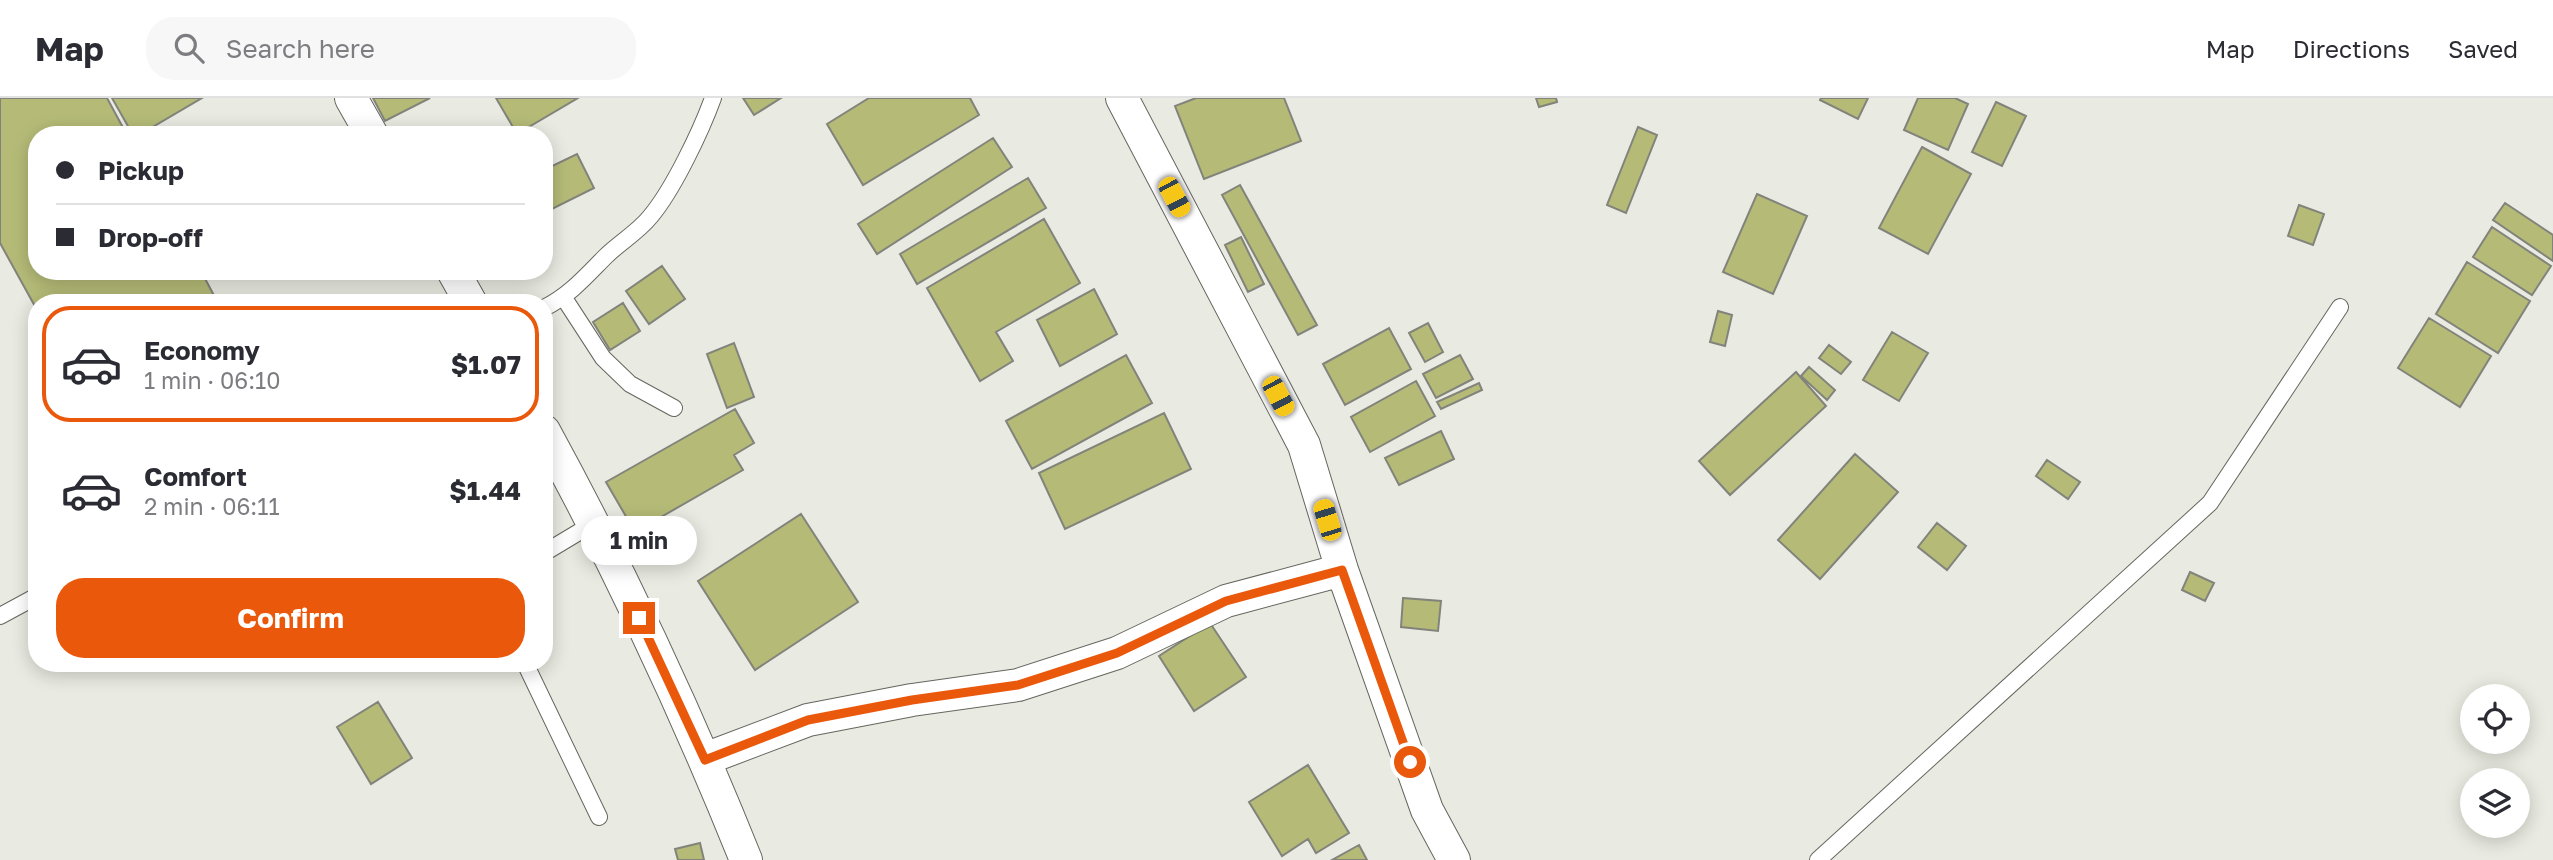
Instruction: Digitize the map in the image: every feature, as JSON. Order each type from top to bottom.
[{"type":"street","points":[[351,98],[367,126]]},
{"type":"street","points":[[1122,98],[1304,445],[1342,570],[1427,810],[1454,860]]},
{"type":"street","points":[[553,448],[594,523],[705,760],[746,860]]},
{"type":"street","points":[[705,760],[808,720],[912,700],[1018,685],[1117,653],[1226,601],[1342,570]]},
{"type":"lane","points":[[553,304],[564,298],[617,245],[650,218],[670,185],[713,98]]},
{"type":"lane","points":[[564,298],[603,358],[630,384],[674,408]]},
{"type":"lane","points":[[1818,860],[2210,503],[2340,307]]},
{"type":"lane","points":[[553,547],[594,523]]},
{"type":"lane","points":[[0,616],[28,601]]},
{"type":"lane","points":[[529,672],[599,817]]},
{"type":"building","points":[[0,98],[107,98],[122,126],[28,126],[28,280],[206,280],[213,294],[28,294],[0,243]]},
{"type":"building","points":[[112,98],[202,98],[154,126],[128,126]]},
{"type":"building","points":[[373,98],[430,98],[385,121]]},
{"type":"building","points":[[496,98],[578,98],[531,126],[512,126]]},
{"type":"building","points":[[743,98],[781,98],[754,115]]},
{"type":"building","points":[[869,98],[970,98],[979,115],[863,185],[827,124]]},
{"type":"building","points":[[1196,98],[1284,98],[1301,141],[1204,179],[1175,106]]},
{"type":"building","points":[[1536,98],[1556,98],[1557,102],[1539,107]]},
{"type":"building","points":[[1868,98],[1858,119],[1820,100]]},
{"type":"building","points":[[1918,98],[1955,98],[1968,104],[1948,150],[1904,130]]},
{"type":"building","points":[[1996,102],[2026,116],[2002,166],[1972,152]]},
{"type":"building","points":[[1638,127],[1657,135],[1626,213],[1607,205]]},
{"type":"building","points":[[993,138],[1012,167],[877,254],[858,224]]},
{"type":"building","points":[[1922,147],[1971,174],[1928,254],[1879,228]]},
{"type":"building","points":[[577,154],[594,188],[553,208],[553,166]]},
{"type":"building","points":[[1028,178],[1046,208],[917,284],[900,254]]},
{"type":"building","points":[[1240,185],[1317,325],[1298,335],[1222,195]]},
{"type":"building","points":[[1757,194],[1807,216],[1773,294],[1723,272]]},
{"type":"building","points":[[2505,203],[2553,235],[2553,261],[2493,220]]},
{"type":"building","points":[[2299,205],[2324,214],[2313,245],[2288,236]]},
{"type":"building","points":[[1044,219],[1080,283],[996,332],[1013,361],[980,381],[927,288]]},
{"type":"building","points":[[2492,227],[2551,266],[2532,295],[2473,257]]},
{"type":"building","points":[[1241,237],[1264,284],[1248,292],[1225,245]]},
{"type":"building","points":[[2467,262],[2530,301],[2498,353],[2436,314]]},
{"type":"building","points":[[662,266],[685,299],[649,324],[626,291]]},
{"type":"building","points":[[1094,289],[1117,334],[1060,366],[1037,320]]},
{"type":"building","points":[[623,303],[640,331],[610,350],[593,322]]},
{"type":"building","points":[[1718,311],[1732,315],[1725,346],[1710,342]]},
{"type":"building","points":[[2429,318],[2491,356],[2460,407],[2398,368]]},
{"type":"building","points":[[1428,323],[1443,352],[1425,362],[1409,333]]},
{"type":"building","points":[[1389,328],[1411,369],[1345,405],[1323,364]]},
{"type":"building","points":[[1892,332],[1928,353],[1899,401],[1863,380]]},
{"type":"building","points":[[734,343],[754,397],[727,408],[707,354]]},
{"type":"building","points":[[1829,345],[1851,362],[1841,374],[1819,358]]},
{"type":"building","points":[[1126,355],[1152,403],[1032,469],[1006,421]]},
{"type":"building","points":[[1460,355],[1473,379],[1436,398],[1423,374]]},
{"type":"building","points":[[1809,367],[1835,390],[1827,400],[1801,376]]},
{"type":"building","points":[[1796,372],[1826,406],[1730,495],[1699,461]]},
{"type":"building","points":[[1416,381],[1435,416],[1370,452],[1351,417]]},
{"type":"building","points":[[1479,383],[1482,390],[1441,409],[1437,402]]},
{"type":"building","points":[[735,409],[754,443],[734,455],[743,470],[635,532],[606,482]]},
{"type":"building","points":[[1164,413],[1191,469],[1065,529],[1039,473]]},
{"type":"building","points":[[1441,431],[1454,459],[1399,485],[1385,458]]},
{"type":"building","points":[[1855,454],[1898,492],[1820,579],[1778,540]]},
{"type":"building","points":[[2047,460],[2080,482],[2068,499],[2036,476]]},
{"type":"building","points":[[801,514],[858,602],[755,670],[698,581]]},
{"type":"building","points":[[1937,523],[1966,546],[1947,570],[1918,547]]},
{"type":"building","points":[[2190,572],[2214,583],[2205,601],[2182,590]]},
{"type":"building","points":[[1403,598],[1441,601],[1438,631],[1401,627]]},
{"type":"building","points":[[1210,623],[1246,677],[1194,711],[1159,656]]},
{"type":"building","points":[[378,702],[412,758],[371,784],[337,727]]},
{"type":"building","points":[[1308,765],[1349,833],[1316,853],[1308,839],[1282,856],[1249,802]]},
{"type":"building","points":[[700,843],[704,860],[678,860],[675,849]]},
{"type":"building","points":[[1359,845],[1367,860],[1332,860]]},
{"type":"route","points":[[639,618],[705,760],[808,720],[912,700],[1018,685],[1117,653],[1226,601],[1342,570],[1410,762]]}]
